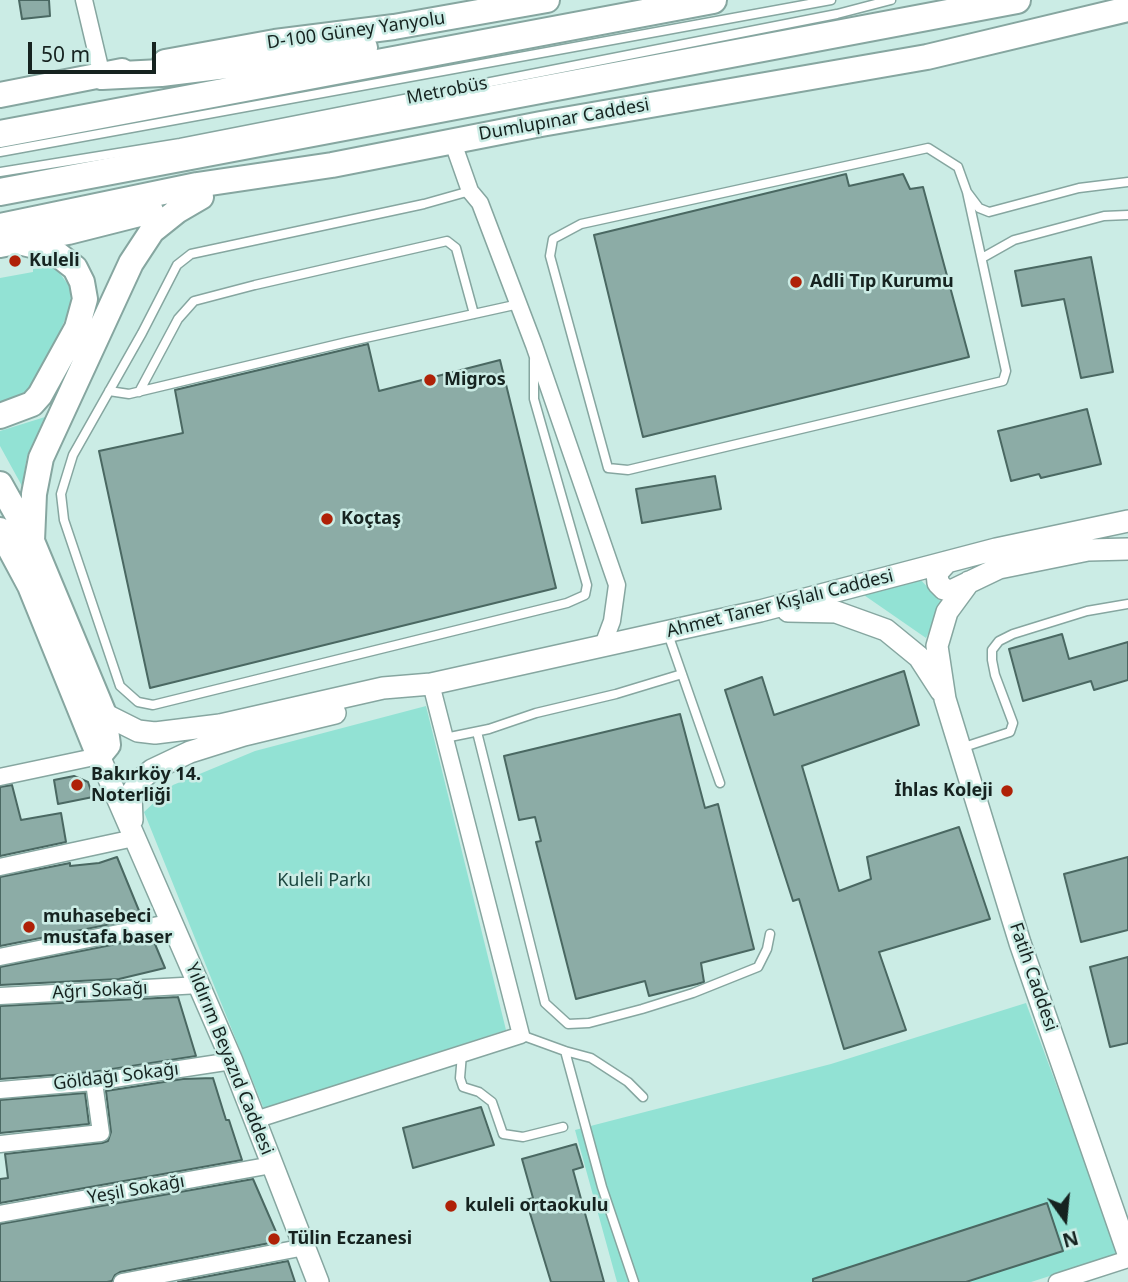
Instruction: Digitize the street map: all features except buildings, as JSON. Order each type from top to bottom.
[{"type":"highway","points":[[0,134],[713,0]]},
{"type":"highway","points":[[0,192],[1017,0]]},
{"type":"highway","points":[[102,76],[160,73],[390,45],[517,26],[585,23]]},
{"type":"main road","name":"D-100 Güney Yanyolu","points":[[0,95],[248,46],[394,27],[503,4],[547,0]]},
{"type":"main road","name":"Dumlupınar Caddesi","points":[[5,238],[197,186],[264,173],[332,165],[452,140],[927,57],[1128,9]]},
{"type":"main road","points":[[5,238],[92,226],[332,165]]},
{"type":"main road","points":[[16,547],[34,494],[41,458],[131,263],[141,245],[159,224],[201,197]]},
{"type":"main road","points":[[0,416],[32,404],[40,395],[77,328],[85,299],[82,282],[75,268],[63,258],[42,246],[5,238]]},
{"type":"main road","points":[[0,484],[16,547],[99,756],[108,746],[104,714],[16,547],[0,530]]},
{"type":"main road","name":"Ahmet Taner Kışlalı Caddesi","points":[[104,714],[138,731],[179,732],[383,688],[431,684],[760,611],[947,562],[1128,521]]},
{"type":"main road","points":[[947,562],[937,573],[937,583],[951,591],[999,568],[1088,550],[1128,549]]},
{"type":"main road","points":[[946,699],[937,646],[947,612],[970,582]]},
{"type":"main road","points":[[760,611],[836,612],[886,630],[919,657],[946,699]]},
{"type":"main road","name":"Ahmet Taner Kışlalı Caddesi","points":[[134,838],[131,794],[140,780],[170,760],[244,735],[403,697],[431,684]]},
{"type":"main road","name":"Fatih Caddesi","points":[[946,699],[1020,943],[1128,1256]]},
{"type":"main road","name":"Yıldırım Beyazıd Caddesi","points":[[99,756],[232,1061],[318,1282]]},
{"type":"street","points":[[84,0],[102,76]]},
{"type":"street","points":[[452,140],[470,191],[480,203],[519,304],[617,586],[612,621],[603,645]]},
{"type":"street","points":[[255,1121],[521,1035],[431,684]]},
{"type":"street","points":[[0,776],[99,756]]},
{"type":"street","points":[[0,867],[134,838]]},
{"type":"street","points":[[0,957],[173,922]]},
{"type":"street","name":"Ağrı Sokağı","points":[[0,996],[200,985]]},
{"type":"street","name":"Göldağı Sokağı","points":[[0,1090],[94,1082],[232,1061]]},
{"type":"street","points":[[0,1144],[101,1133],[94,1082]]},
{"type":"street","name":"Yeşil Sokağı","points":[[0,1214],[272,1165]]},
{"type":"street","points":[[122,1282],[305,1247]]},
{"type":"street","points":[[1057,1282],[1128,1256]]},
{"type":"lane","name":"Metrobüs","points":[[0,152],[831,0]]},
{"type":"lane","name":"Metrobüs","points":[[0,172],[180,143],[837,14],[891,0]]},
{"type":"lane","points":[[928,148],[958,167],[967,191],[1006,371],[1003,382],[628,470],[608,468],[550,256],[553,239],[581,224],[928,148]]},
{"type":"lane","points":[[967,191],[979,208],[989,212],[1079,188],[1128,182]]},
{"type":"lane","points":[[470,191],[424,204],[191,254],[177,265],[73,455],[61,494],[64,520],[120,686],[138,702],[153,705],[567,603],[585,596],[587,584],[534,398],[534,345]]},
{"type":"lane","points":[[982,258],[1014,240],[1104,216],[1128,215]]},
{"type":"lane","points":[[139,392],[178,319],[194,301],[255,285],[447,241],[457,248],[474,314]]},
{"type":"lane","points":[[109,391],[129,394],[139,392],[519,304]]},
{"type":"lane","points":[[961,748],[1010,732],[1013,723],[992,660],[992,650],[999,641],[1013,634],[1087,611],[1128,604]]},
{"type":"lane","points":[[667,631],[720,783]]},
{"type":"lane","points":[[445,738],[477,732],[536,713],[616,694],[682,674]]},
{"type":"lane","points":[[477,732],[545,1003],[568,1024],[589,1023],[653,1005],[693,993],[758,967],[767,949],[770,934]]},
{"type":"lane","points":[[521,1035],[591,1058],[628,1082],[643,1097]]},
{"type":"lane","points":[[565,1051],[602,1187],[634,1282]]},
{"type":"lane","points":[[462,1054],[460,1078],[463,1087],[480,1092],[492,1102],[503,1134],[523,1137],[563,1127]]},
{"type":"green space","points":[[55,267],[70,287],[71,303],[67,315],[29,392],[18,399],[0,402],[0,278],[33,272],[33,269]]},
{"type":"green space","points":[[45,417],[27,456],[22,486],[0,446],[0,431]]},
{"type":"green space","points":[[920,579],[943,604],[926,638],[861,593]]},
{"type":"green space","name":"Kuleli Parkı","points":[[426,706],[506,1030],[264,1109],[144,812],[173,785],[255,751]]},
{"type":"green space","points":[[1026,1003],[1119,1254],[1031,1282],[617,1282],[575,1130],[831,1064]]},
{"type":"place","name":"Kuleli","points":[[15,261]]},
{"type":"place","name":"Adli Tıp Kurumu","points":[[796,282]]},
{"type":"place","name":"Migros","points":[[430,380]]},
{"type":"place","name":"Koçtaş","points":[[327,519]]},
{"type":"place","name":"Bakırköy 14. Noterliği","points":[[77,785]]},
{"type":"place","name":"İhlas Koleji","points":[[1007,791]]},
{"type":"place","name":"muhasebeci mustafa baser","points":[[29,927]]},
{"type":"place","name":"kuleli ortaokulu","points":[[451,1206]]},
{"type":"place","name":"Tülin Eczanesi","points":[[274,1239]]}]
